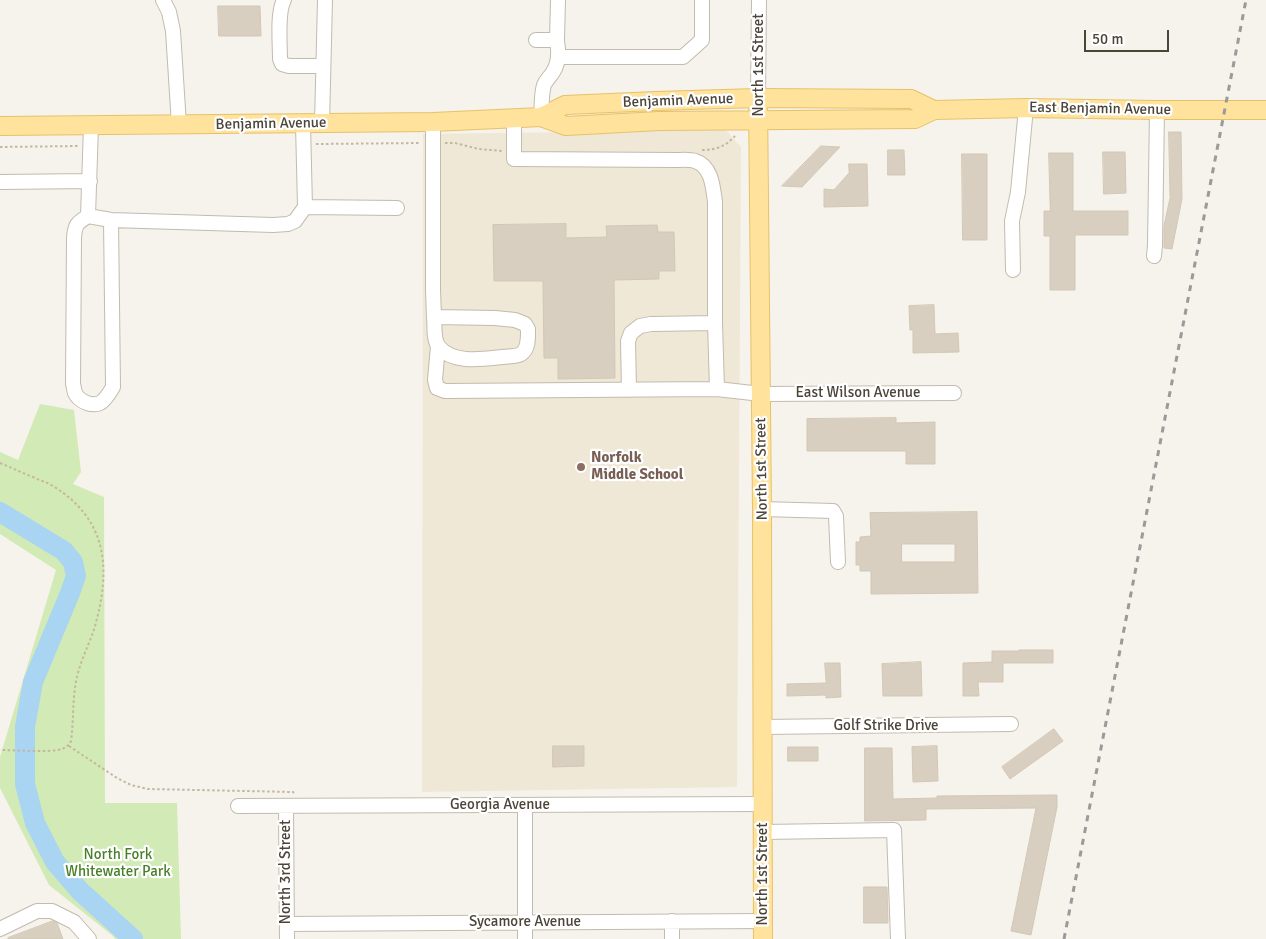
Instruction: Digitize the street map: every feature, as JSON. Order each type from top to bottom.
[{"type":"main road","name":"Benjamin Avenue","points":[[541,118],[565,105],[758,98]]},
{"type":"main road","name":"East Benjamin Avenue","points":[[758,98],[911,99],[934,110]]},
{"type":"main road","name":"North 1st Street","points":[[758,98],[762,509],[763,939]]},
{"type":"main road","name":"East Benjamin Avenue","points":[[758,120],[915,119],[934,110],[1026,108],[1266,110]]},
{"type":"main road","name":"Benjamin Avenue","points":[[0,126],[322,124],[541,118],[566,126],[659,121],[758,120]]},
{"type":"street","points":[[163,0],[169,12],[173,31],[179,125]]},
{"type":"street","points":[[284,0],[280,21],[280,59],[282,64],[289,66],[323,66]]},
{"type":"street","points":[[322,124],[325,0]]},
{"type":"street","points":[[541,118],[544,83],[554,70],[558,57],[558,0]]},
{"type":"street","points":[[558,57],[683,57],[702,40],[702,0]]},
{"type":"street","name":"North 1st Street","points":[[758,98],[759,0]]},
{"type":"street","points":[[536,40],[557,41]]},
{"type":"street","points":[[1013,270],[1012,222],[1018,192],[1026,108]]},
{"type":"street","points":[[1154,256],[1157,110]]},
{"type":"street","points":[[514,119],[514,159],[694,160],[704,165],[713,184],[715,202],[714,323],[717,389]]},
{"type":"street","points":[[433,122],[433,290],[434,317],[435,338],[438,346],[454,357],[468,359],[516,356],[522,354],[527,346],[528,329],[525,324],[514,320],[434,317]]},
{"type":"street","points":[[111,220],[113,387],[109,395],[100,403],[89,404],[81,400],[75,393],[73,384],[74,230],[78,222],[88,216],[111,220],[273,225],[288,224],[295,221],[305,207],[303,124]]},
{"type":"street","points":[[88,216],[91,126]]},
{"type":"street","points":[[0,182],[90,180]]},
{"type":"street","points":[[305,207],[397,208]]},
{"type":"street","points":[[629,390],[628,341],[632,333],[640,326],[651,324],[714,323]]},
{"type":"street","name":"East Wilson Avenue","points":[[438,346],[435,380],[437,388],[445,391],[717,389],[761,394],[954,393]]},
{"type":"street","points":[[762,509],[833,511],[836,516],[838,562]]},
{"type":"street","name":"Golf Strike Drive","points":[[762,727],[1011,724]]},
{"type":"street","name":"Georgia Avenue","points":[[238,806],[762,804]]},
{"type":"street","points":[[525,805],[525,939]]},
{"type":"street","name":"North 3rd Street","points":[[287,939],[291,806]]},
{"type":"street","points":[[762,832],[894,830],[898,939]]},
{"type":"street","points":[[0,929],[37,911],[52,911],[74,922],[89,939]]},
{"type":"street","points":[[672,921],[672,939]]},
{"type":"street","name":"Sycamore Avenue","points":[[287,924],[763,921]]},
{"type":"path","points":[[0,147],[91,146]]},
{"type":"path","points":[[0,463],[52,485],[82,509],[99,540],[103,557],[102,597],[77,675],[74,691],[72,735],[69,745],[64,749],[58,750],[0,750]]},
{"type":"path","points":[[69,745],[117,778],[131,785],[148,789],[293,792],[291,806]]},
{"type":"shaded area","name":"Norfolk Middle School","points":[[726,130],[741,147],[737,787],[422,792],[423,134]]},
{"type":"green space","name":"North Fork Whitewater Park","points":[[40,404],[74,410],[81,472],[73,484],[104,497],[105,803],[177,803],[181,939],[115,939],[49,885],[0,788],[0,757],[56,570],[0,534],[0,452],[18,460]]},
{"type":"building","points":[[218,6],[260,6],[261,36],[219,36]]},
{"type":"building","points":[[1169,132],[1181,132],[1182,199],[1172,249],[1164,248],[1164,226],[1170,198]]},
{"type":"building","points":[[821,146],[840,147],[802,187],[782,186]]},
{"type":"building","points":[[888,150],[904,150],[905,175],[888,175]]},
{"type":"building","points":[[1103,152],[1125,152],[1126,193],[1104,194]]},
{"type":"building","points":[[1049,153],[1073,153],[1073,211],[1128,211],[1128,235],[1075,235],[1075,290],[1050,290],[1050,236],[1044,236],[1044,211],[1050,211]]},
{"type":"building","points":[[962,154],[987,154],[987,240],[963,240]]},
{"type":"building","points":[[849,164],[867,164],[868,206],[824,207],[824,189],[834,190],[849,173]]},
{"type":"building","points":[[566,224],[566,238],[607,237],[606,226],[657,225],[658,232],[674,232],[675,271],[659,271],[659,279],[614,280],[615,378],[558,379],[558,358],[544,358],[543,281],[494,281],[493,225]]},
{"type":"building","points":[[934,305],[935,334],[958,333],[959,352],[913,353],[913,330],[910,330],[909,306]]},
{"type":"building","points":[[896,418],[896,423],[935,422],[935,464],[906,464],[906,451],[807,451],[807,419]]},
{"type":"building","points":[[977,512],[978,593],[871,594],[871,571],[860,571],[860,565],[856,565],[856,542],[860,542],[860,537],[871,536],[870,513]],"holes":[[[902,544],[955,544],[955,562],[902,562]]]},
{"type":"building","points":[[1053,650],[1053,663],[1003,663],[1003,682],[978,682],[979,696],[963,696],[963,663],[992,662],[992,651]]},
{"type":"building","points":[[921,662],[922,696],[883,696],[882,664]]},
{"type":"building","points":[[825,663],[840,663],[841,697],[826,698],[826,695],[787,696],[787,684],[826,683]]},
{"type":"building","points":[[1054,729],[1063,741],[1010,779],[1002,767]]},
{"type":"building","points":[[553,746],[584,746],[584,766],[553,767]]},
{"type":"building","points":[[937,746],[938,781],[913,782],[912,747]]},
{"type":"building","points":[[788,747],[818,747],[818,761],[788,761]]},
{"type":"building","points":[[865,748],[892,748],[893,799],[937,798],[937,796],[1057,795],[1057,807],[1031,935],[1011,931],[1036,808],[926,809],[926,820],[865,821]]},
{"type":"building","points":[[864,887],[887,887],[888,923],[864,923]]},
{"type":"building","points":[[53,921],[57,923],[63,939],[8,939],[8,938]]},
{"type":"waterway","points":[[0,512],[64,551],[73,562],[76,576],[33,682],[25,727],[25,784],[35,823],[55,862],[80,891],[133,939]]},
{"type":"railway","points":[[1064,939],[1246,0]]},
{"type":"place","name":"Norfolk Middle School","points":[[581,467]]}]
